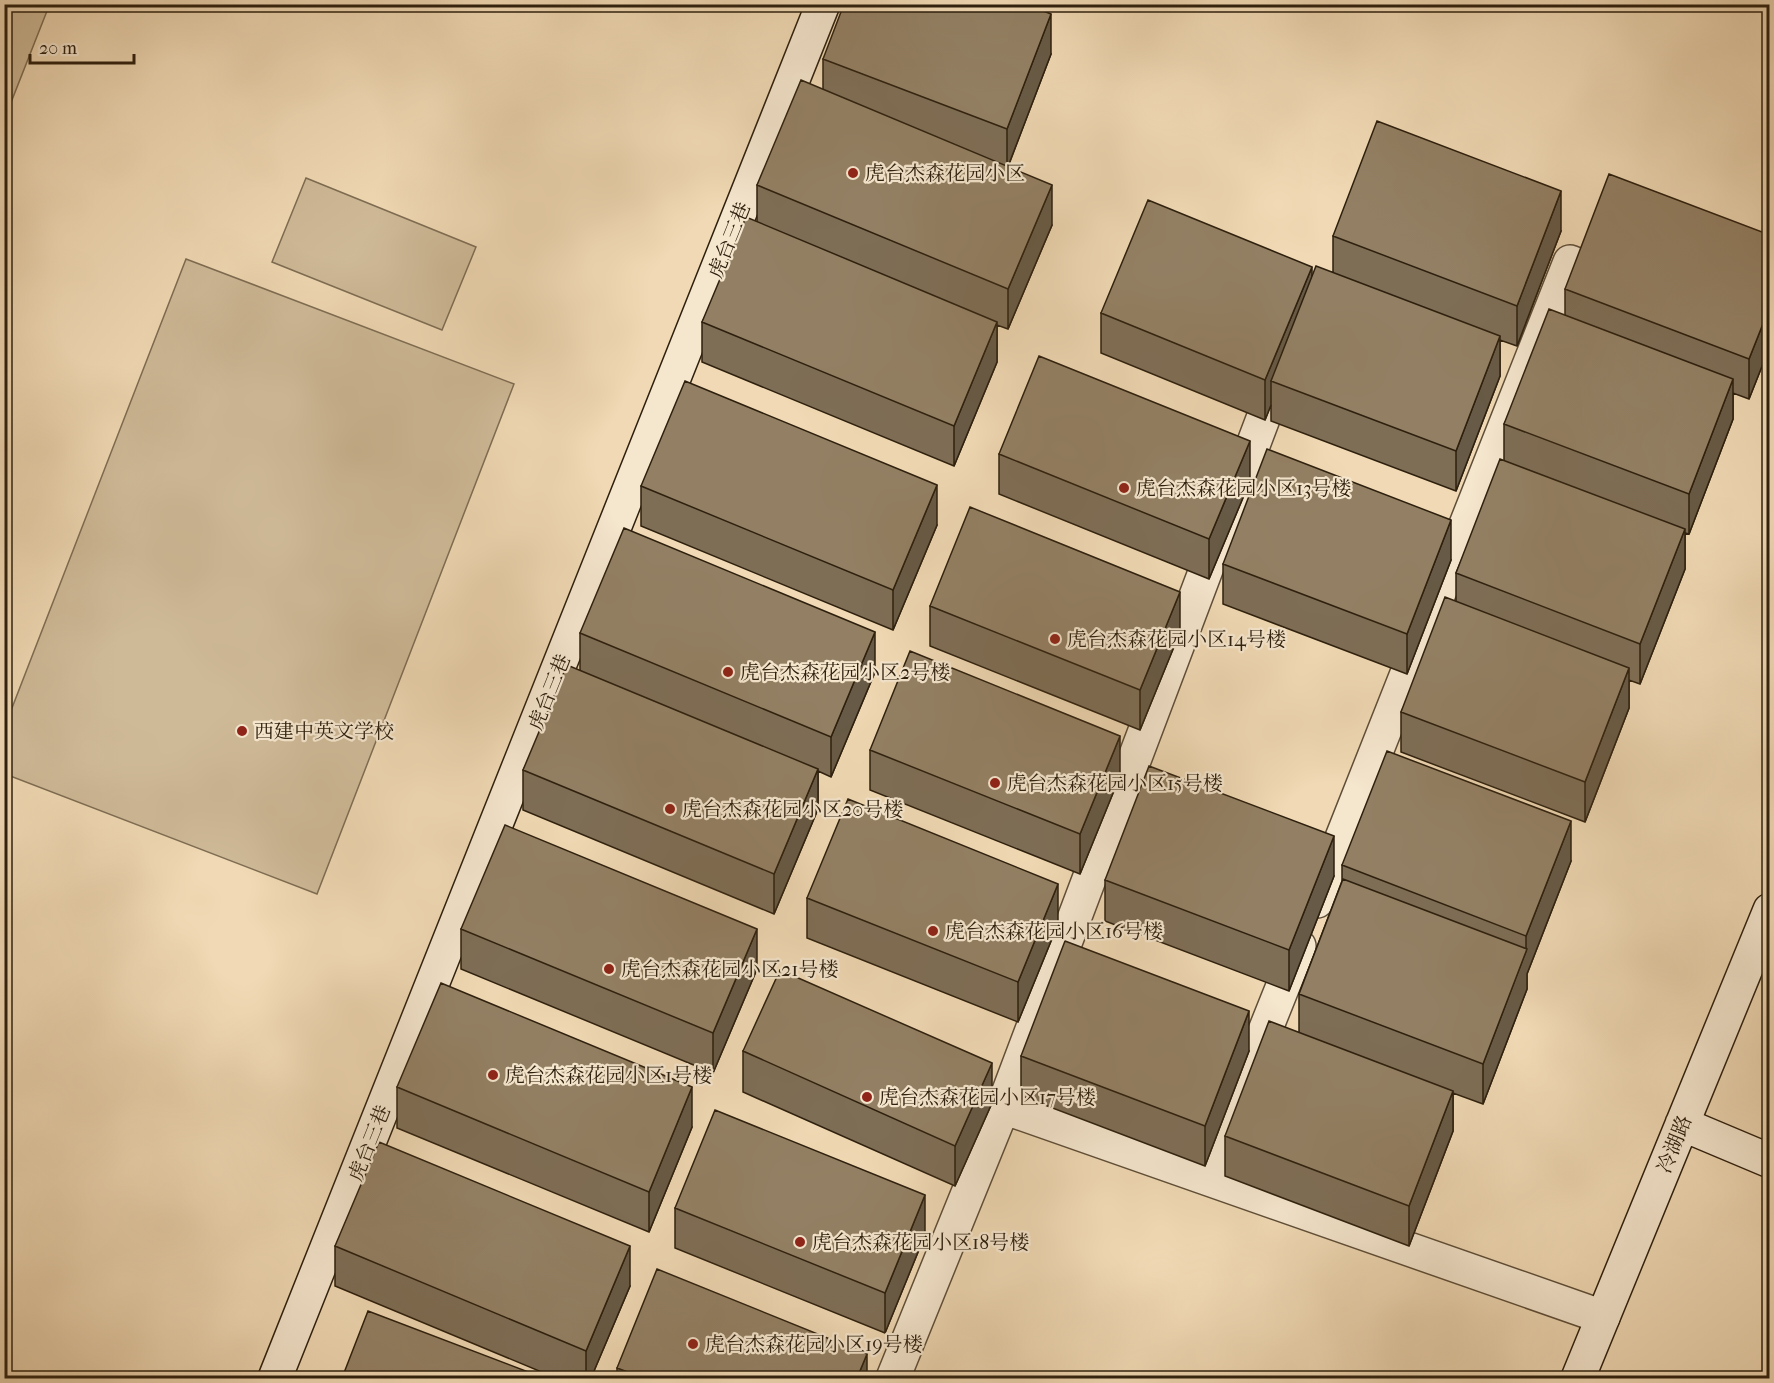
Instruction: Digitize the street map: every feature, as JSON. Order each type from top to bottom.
[{"type":"street","name":"虎台三巷","points":[[275,1378],[823,4]]},
{"type":"street","points":[[1206,1178],[1570,262],[1648,293]]},
{"type":"street","points":[[893,1378],[1003,1107],[1289,350]]},
{"type":"street","points":[[1496,355],[1529,367]]},
{"type":"street","name":"冷湖路","points":[[1578,1378],[1770,910]]},
{"type":"street","points":[[1003,1107],[1603,1317]]},
{"type":"street","points":[[1682,1124],[1770,1161]]},
{"type":"shaded area","points":[[4,5],[29,5],[47,11],[8,110],[4,109]]},
{"type":"shaded area","points":[[306,178],[476,247],[442,330],[272,262]]},
{"type":"shaded area","points":[[186,259],[514,384],[317,894],[5,774],[5,726]]},
{"type":"building","name":"虎台杰森花园小区","points":[[844,4],[1026,4],[1051,14],[1007,129],[823,59]]},
{"type":"building","name":"虎台杰森花园小区","points":[[801,80],[1052,185],[1008,289],[757,185]]},
{"type":"building","points":[[1377,121],[1561,191],[1517,306],[1333,236]]},
{"type":"building","points":[[1609,174],[1770,235],[1770,306],[1749,359],[1565,289]]},
{"type":"building","points":[[1148,200],[1312,267],[1265,380],[1101,313]]},
{"type":"building","points":[[746,217],[997,322],[954,426],[702,322]]},
{"type":"building","points":[[1316,266],[1500,336],[1456,451],[1271,381]]},
{"type":"building","points":[[1549,309],[1733,379],[1689,494],[1504,424]]},
{"type":"building","name":"虎台杰森花园小区13号楼","points":[[1039,356],[1250,441],[1209,539],[999,454]]},
{"type":"building","points":[[685,381],[937,485],[893,590],[641,486]]},
{"type":"building","points":[[1267,449],[1451,520],[1407,634],[1223,564]]},
{"type":"building","points":[[1500,459],[1685,529],[1640,644],[1456,573]]},
{"type":"building","name":"虎台杰森花园小区14号楼","points":[[970,507],[1180,592],[1140,690],[930,606]]},
{"type":"building","name":"虎台杰森花园小区2号楼","points":[[624,528],[875,632],[831,737],[580,633]]},
{"type":"building","points":[[1445,597],[1629,668],[1585,782],[1401,712]]},
{"type":"building","name":"虎台杰森花园小区15号楼","points":[[910,651],[1120,736],[1080,834],[870,750]]},
{"type":"building","name":"虎台杰森花园小区20号楼","points":[[567,665],[818,769],[774,874],[523,770]]},
{"type":"building","points":[[1387,751],[1571,821],[1526,936],[1342,865]]},
{"type":"building","points":[[1149,766],[1334,836],[1289,950],[1105,880]]},
{"type":"building","name":"虎台杰森花园小区16号楼","points":[[848,799],[1058,884],[1018,982],[807,898]]},
{"type":"building","name":"虎台杰森花园小区21号楼","points":[[505,825],[757,929],[713,1033],[461,929]]},
{"type":"building","points":[[1343,879],[1527,949],[1483,1064],[1299,994]]},
{"type":"building","points":[[1065,941],[1249,1011],[1205,1126],[1021,1056]]},
{"type":"building","points":[[780,970],[992,1063],[955,1146],[743,1051]]},
{"type":"building","name":"虎台杰森花园小区1号楼","points":[[441,983],[692,1087],[649,1192],[397,1087]]},
{"type":"building","points":[[1269,1021],[1453,1091],[1409,1206],[1225,1136]]},
{"type":"building","name":"虎台杰森花园小区18号楼","points":[[715,1110],[925,1195],[885,1293],[675,1208]]},
{"type":"building","points":[[379,1142],[630,1246],[586,1351],[335,1246]]},
{"type":"building","points":[[657,1269],[867,1354],[857,1378],[644,1378],[617,1368]]},
{"type":"building","points":[[368,1311],[544,1378],[342,1378]]},
{"type":"place","name":"虎台杰森花园小区","points":[[853,173]]},
{"type":"place","name":"虎台杰森花园小区13号楼","points":[[1124,488]]},
{"type":"place","name":"虎台杰森花园小区14号楼","points":[[1055,639]]},
{"type":"place","name":"虎台杰森花园小区2号楼","points":[[728,672]]},
{"type":"place","name":"西建中英文学校","points":[[242,731]]},
{"type":"place","name":"虎台杰森花园小区15号楼","points":[[995,783]]},
{"type":"place","name":"虎台杰森花园小区20号楼","points":[[670,809]]},
{"type":"place","name":"虎台杰森花园小区16号楼","points":[[933,931]]},
{"type":"place","name":"虎台杰森花园小区21号楼","points":[[609,969]]},
{"type":"place","name":"虎台杰森花园小区1号楼","points":[[493,1075]]},
{"type":"place","name":"虎台杰森花园小区17号楼","points":[[867,1097]]},
{"type":"place","name":"虎台杰森花园小区18号楼","points":[[800,1242]]},
{"type":"place","name":"虎台杰森花园小区19号楼","points":[[693,1344]]}]
